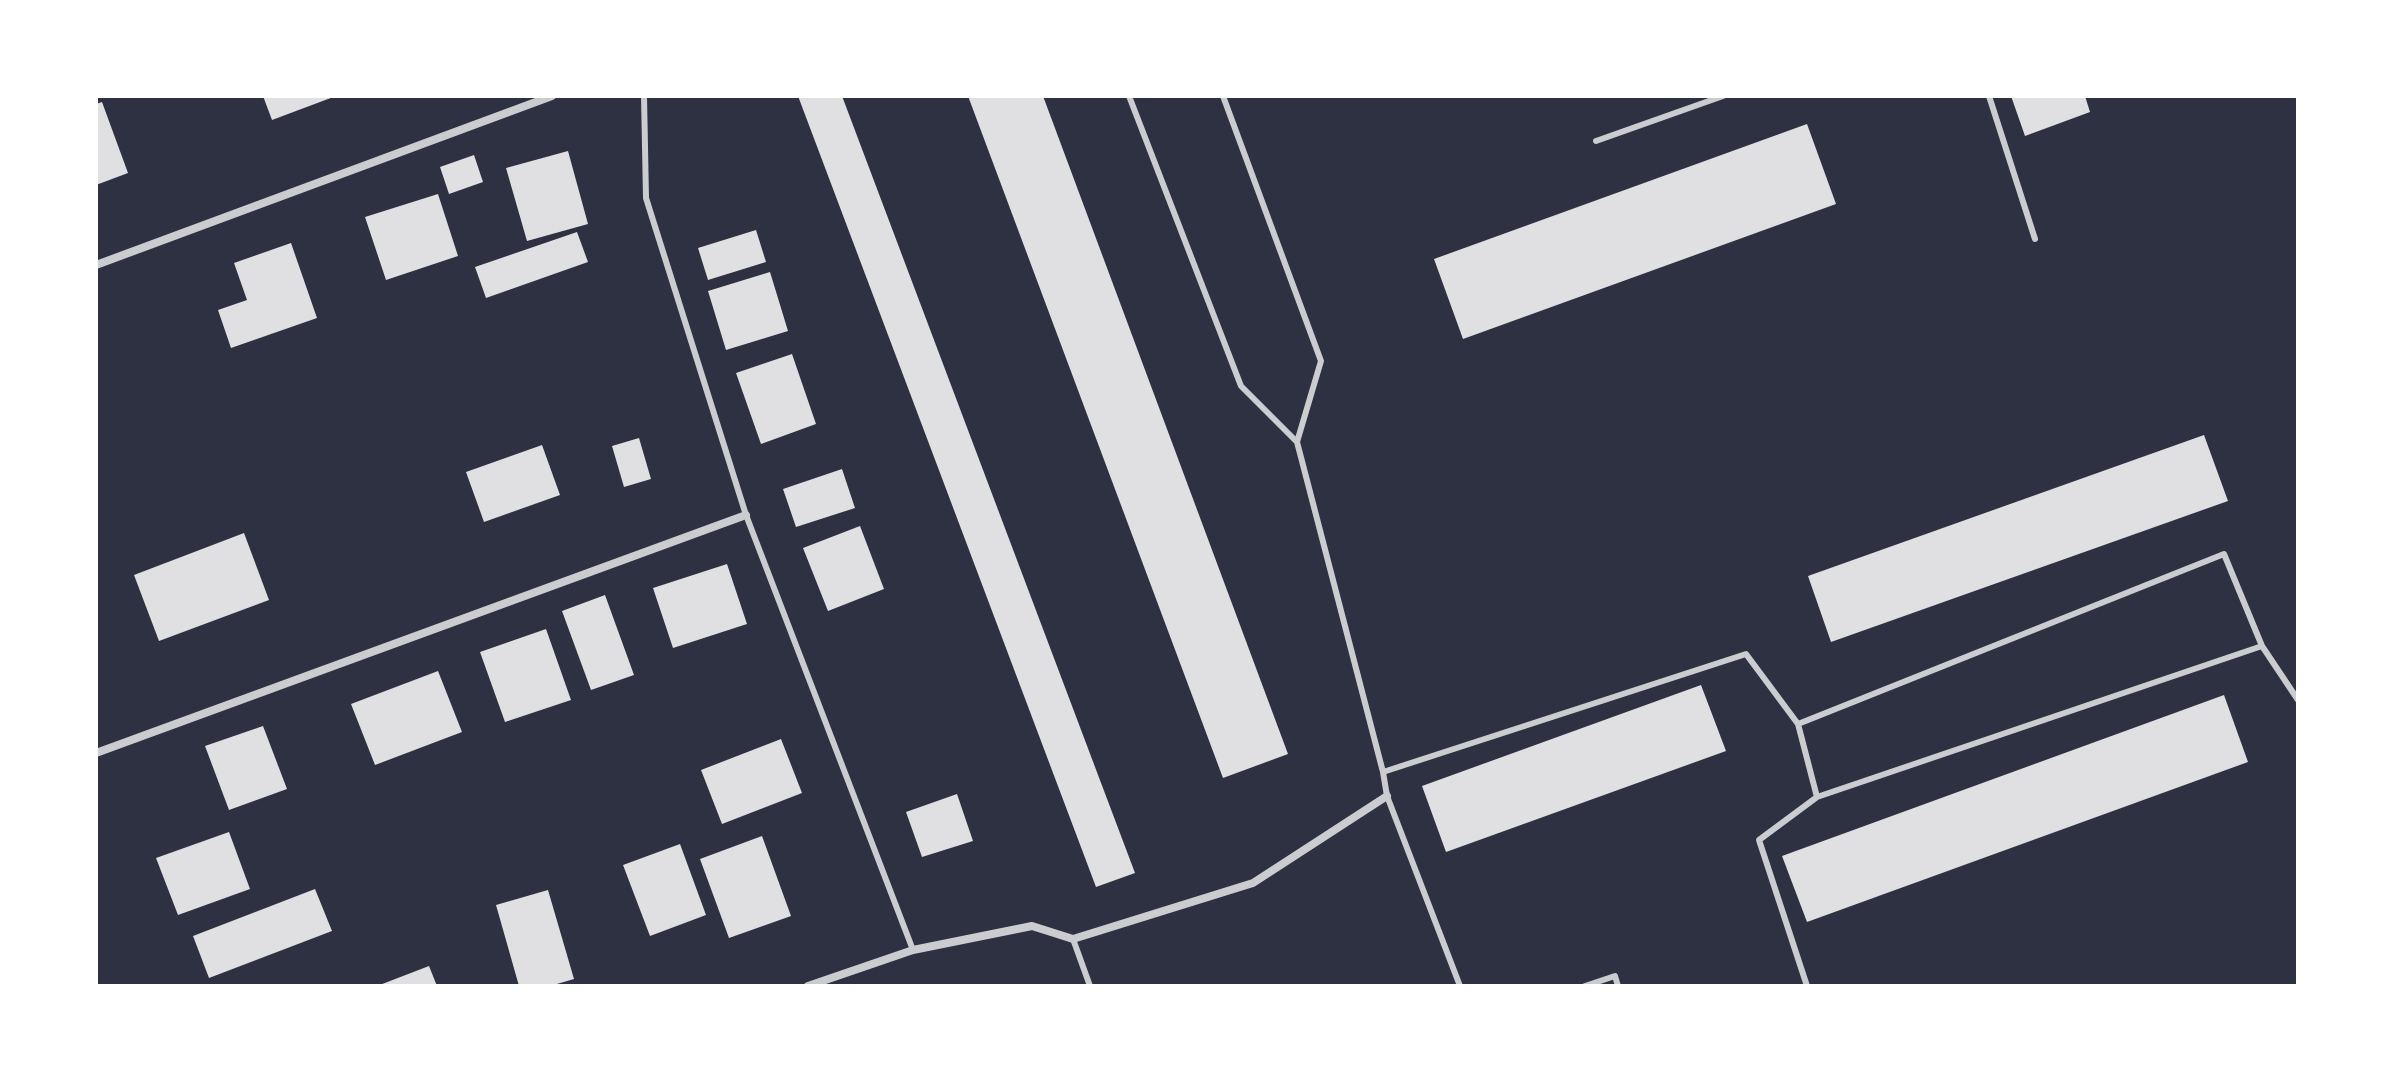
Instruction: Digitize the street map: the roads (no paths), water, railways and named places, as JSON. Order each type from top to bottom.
[{"type":"street","points":[[96,265],[552,96]]},
{"type":"street","points":[[96,753],[746,515]]},
{"type":"street","points":[[808,986],[913,950],[1032,926],[1073,939],[1253,883],[1387,796]]},
{"type":"lane","points":[[644,96],[646,198],[746,515],[913,950]]},
{"type":"lane","points":[[1129,96],[1241,386],[1297,442],[1387,796],[1460,986]]},
{"type":"lane","points":[[1223,96],[1321,361],[1297,442]]},
{"type":"lane","points":[[1596,141],[1723,96]]},
{"type":"lane","points":[[1989,96],[2035,239]]},
{"type":"lane","points":[[1798,724],[2224,554],[2262,646],[2298,700]]},
{"type":"lane","points":[[1807,986],[1759,840],[1817,797],[2262,646]]},
{"type":"lane","points":[[1383,772],[1746,654],[1798,724],[1817,797]]},
{"type":"lane","points":[[1073,939],[1090,986]]},
{"type":"lane","points":[[1585,986],[1615,976],[1618,986]]}]
